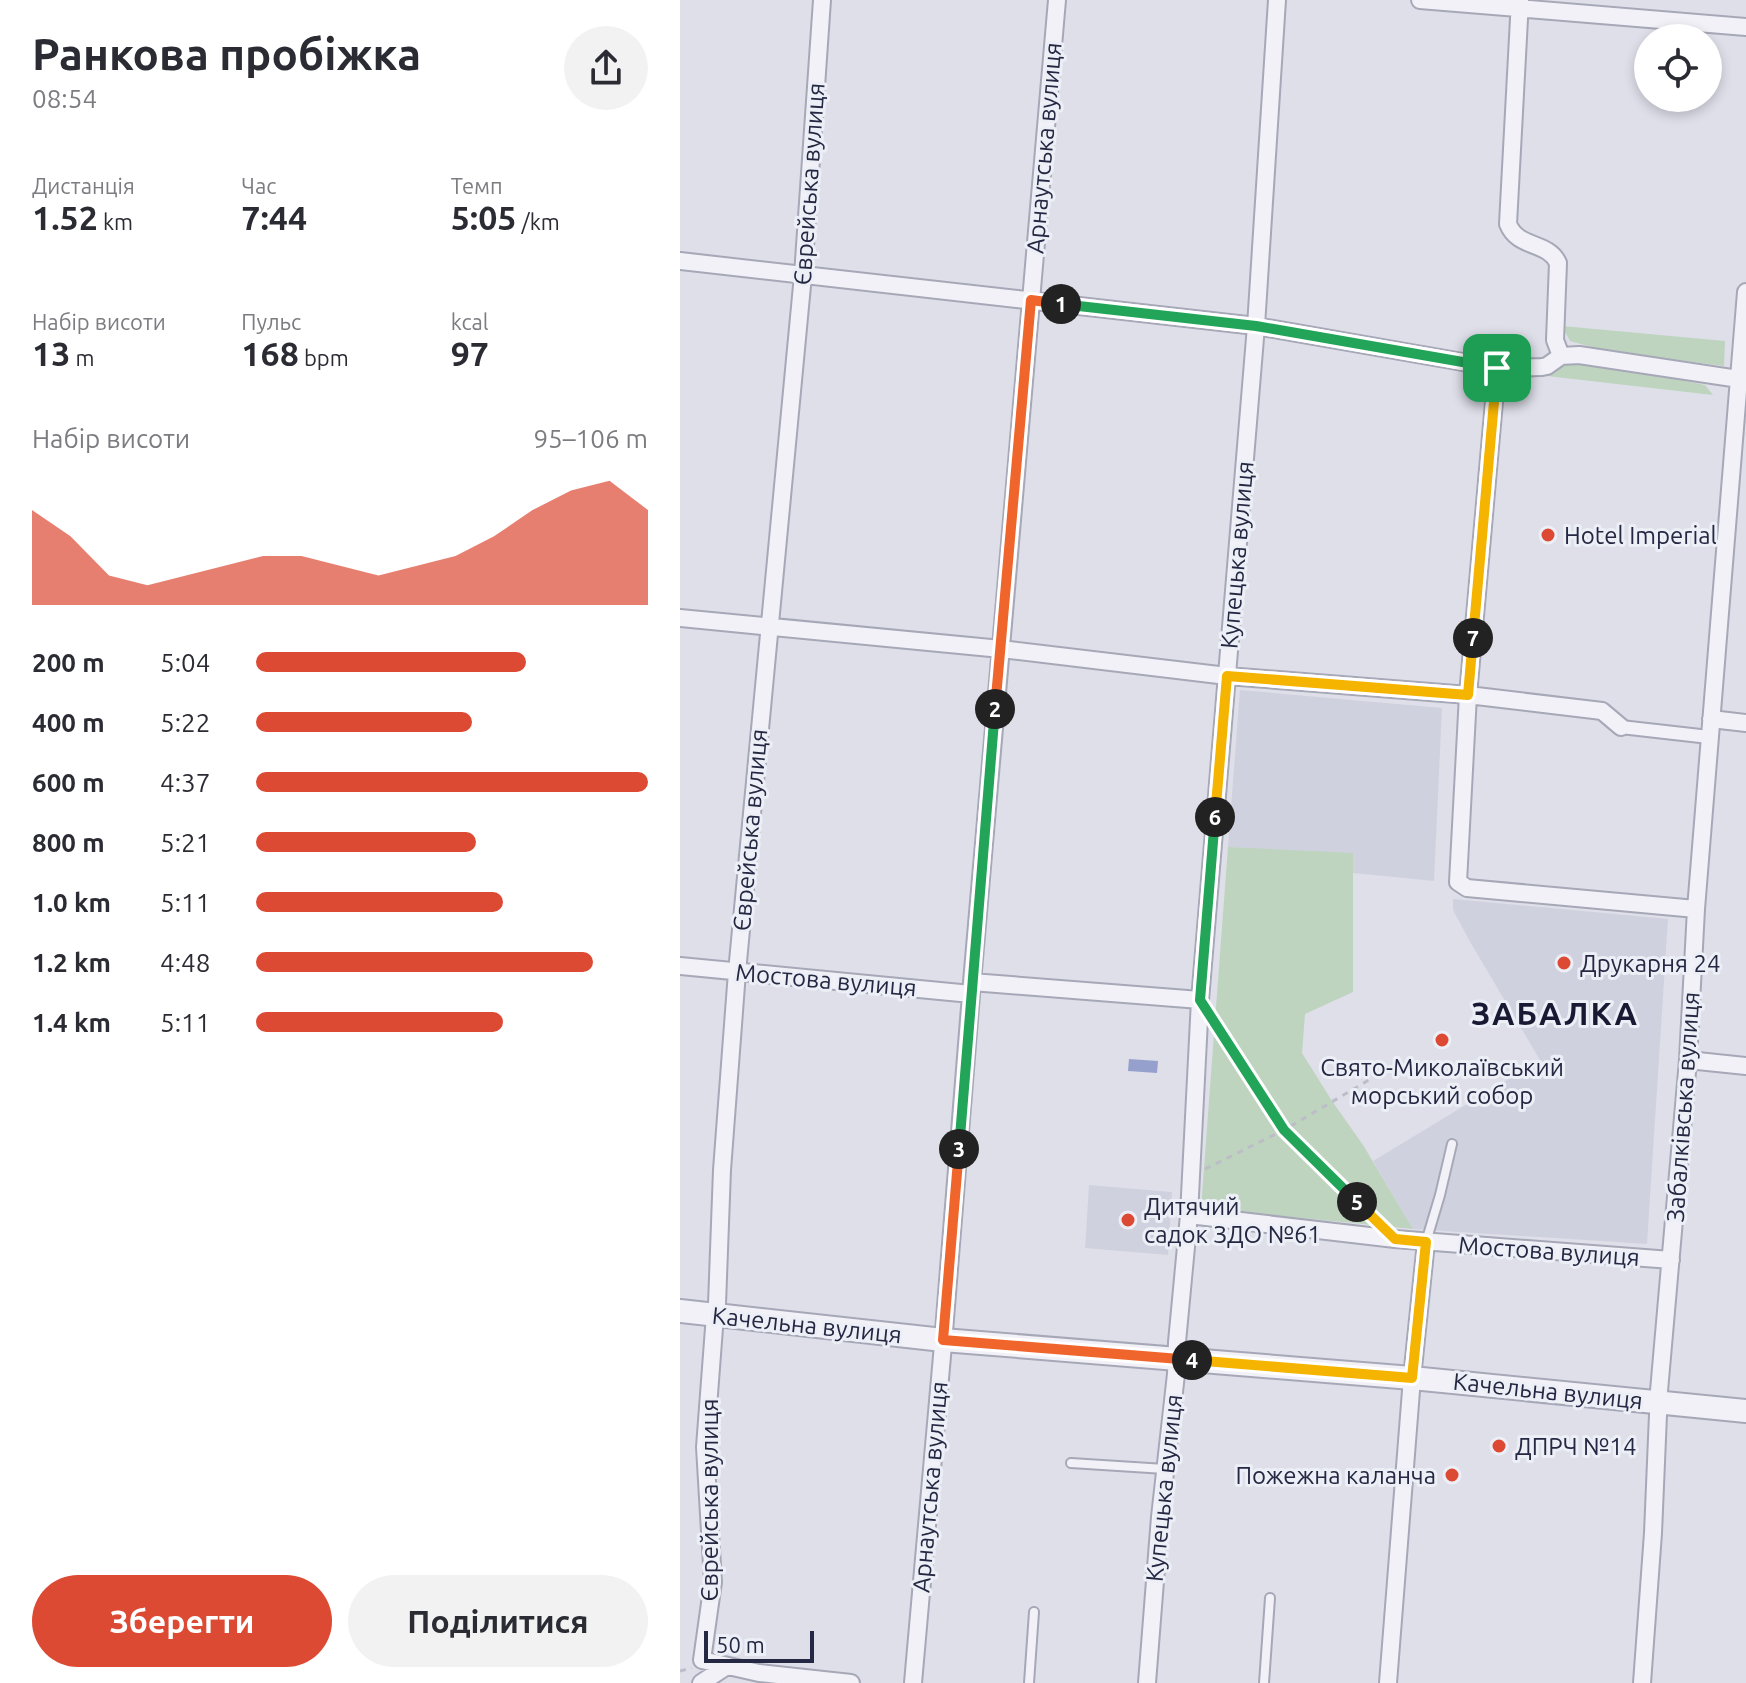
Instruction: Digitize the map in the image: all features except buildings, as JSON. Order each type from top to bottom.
[{"type":"street","name":"Єврейська вулиця","points":[[727,1666],[702,1660],[713,1582],[705,1447],[737,972],[803,275],[822,0]]},
{"type":"street","name":"Арнаутська вулиця","points":[[913,1683],[1057,0]]},
{"type":"street","name":"Купецька вулиця","points":[[1147,1683],[1189,1215],[1200,1000],[1256,326],[1277,0]]},
{"type":"street","points":[[1420,0],[1520,4],[1746,27]]},
{"type":"street","points":[[1520,4],[1508,224],[1517,238],[1556,257],[1555,340],[1561,356]]},
{"type":"street","points":[[680,261],[1256,326],[1497,368],[1542,367],[1561,356],[1579,355],[1743,380]]},
{"type":"street","name":"Забалківська вулиця","points":[[1642,1683],[1659,1402],[1688,1060],[1709,737],[1743,380],[1746,292]]},
{"type":"street","points":[[1497,368],[1468,695],[1458,882],[1467,888],[1696,909]]},
{"type":"street","points":[[680,618],[1001,649],[1227,676],[1468,695],[1602,711],[1621,727],[1709,737]]},
{"type":"street","points":[[1711,719],[1746,723]]},
{"type":"street","name":"Мостова вулиця","points":[[680,966],[972,988],[1200,1000]]},
{"type":"street","points":[[1688,1060],[1746,1066]]},
{"type":"street","name":"Мостова вулиця","points":[[1189,1215],[1426,1242],[1671,1260]]},
{"type":"street","points":[[1388,1683],[1426,1242]]},
{"type":"street","name":"Качельна вулиця","points":[[680,1311],[943,1340],[1412,1378],[1746,1411]]},
{"type":"street","points":[[701,1683],[727,1666],[759,1673],[851,1683]]},
{"type":"lane","points":[[1426,1242],[1452,1144]]},
{"type":"lane","points":[[1071,1463],[1165,1469]]},
{"type":"lane","points":[[1264,1683],[1270,1598]]},
{"type":"lane","points":[[1029,1683],[1034,1612]]},
{"type":"path","points":[[1200,1000],[1284,1130],[1395,1239]]},
{"type":"path","points":[[1192,1176],[1284,1130],[1391,1067]]},
{"type":"shaded area","points":[[1240,690],[1442,708],[1434,881],[1353,873],[1353,854],[1228,847]]},
{"type":"shaded area","points":[[1453,899],[1668,919],[1647,1244],[1413,1229],[1373,1161],[1540,1060],[1469,940],[1453,910]]},
{"type":"shaded area","name":"Дитячий садок ЗДО №61","points":[[1089,1185],[1172,1192],[1168,1255],[1085,1248]]},
{"type":"green space","points":[[1562,326],[1725,341],[1724,366],[1606,351],[1570,341]]},
{"type":"green space","points":[[1570,362],[1622,368],[1705,385],[1713,395],[1547,376]]},
{"type":"green space","points":[[1228,847],[1353,853],[1353,992],[1305,1014],[1302,1053],[1363,1145],[1413,1229],[1201,1208]]},
{"type":"water","points":[[1129,1059],[1158,1061],[1157,1073],[1128,1071]]},
{"type":"place","name":"Hotel Imperial","points":[[1548,535]]},
{"type":"place","name":"Друкарня 24","points":[[1564,963]]},
{"type":"place","name":"Свято-Миколаївський морський собор","points":[[1442,1040]]},
{"type":"place","name":"Дитячий садок ЗДО №61","points":[[1128,1220]]},
{"type":"place","name":"ДПРЧ №14","points":[[1499,1446]]},
{"type":"place","name":"Пожежна каланча","points":[[1452,1475]]},
{"type":"district","name":"ЗАБАЛКА","points":[[1555,1013]]},
{"type":"route","points":[[1031,300],[1256,326],[1497,368],[1468,695],[1227,676],[1200,1000],[1284,1130],[1395,1239],[1426,1242],[1412,1378],[943,1340],[1031,300]]}]
